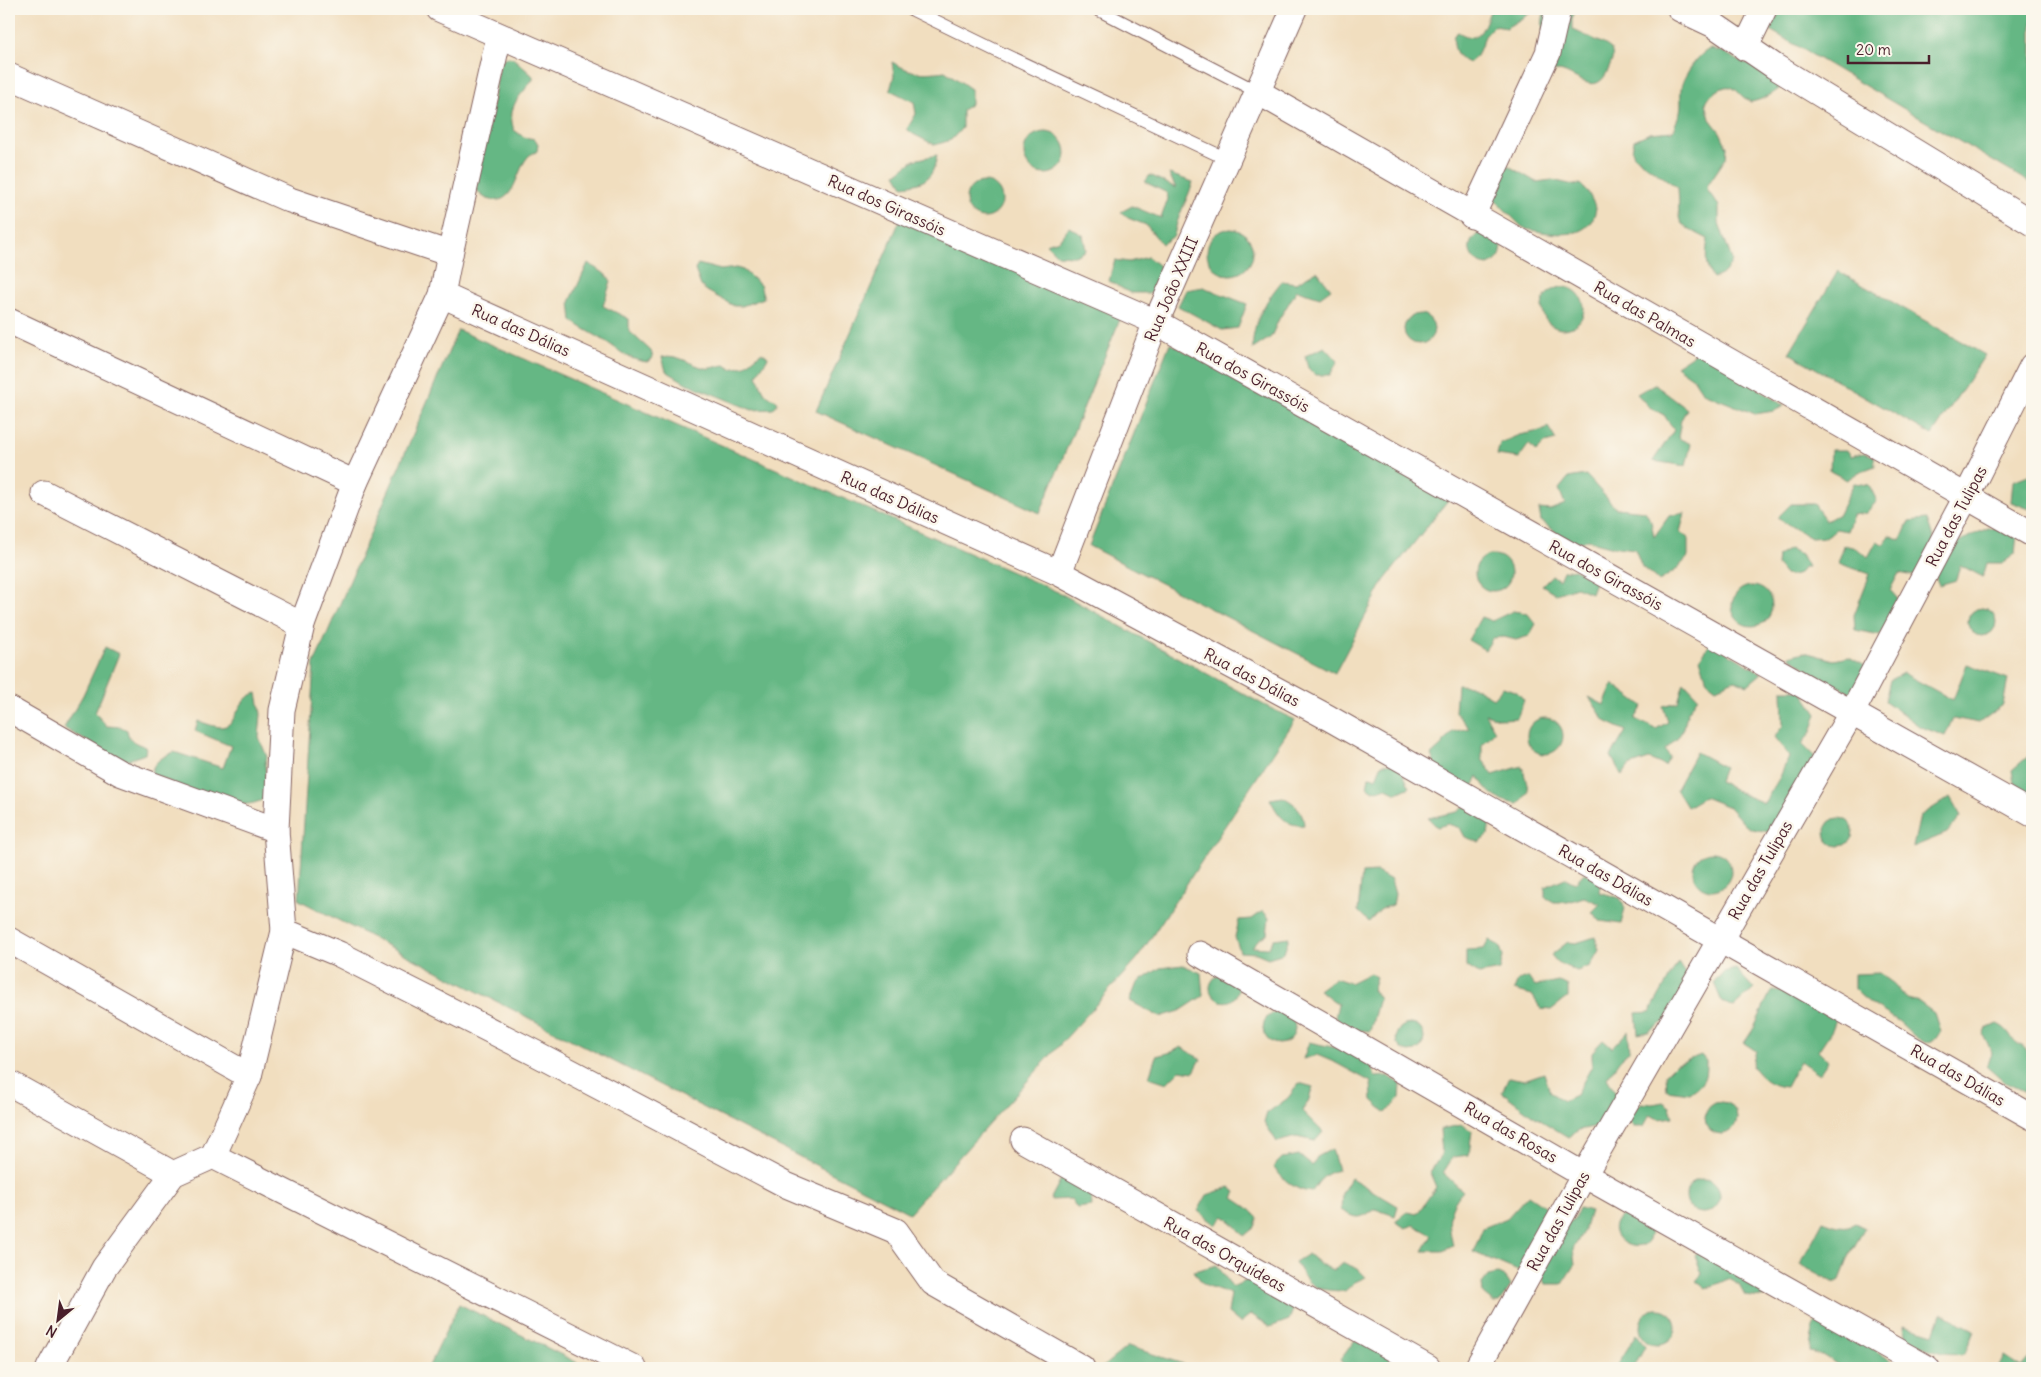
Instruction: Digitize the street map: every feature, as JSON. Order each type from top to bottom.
[{"type":"street","name":"Rua dos Girassóis","points":[[439,9],[1156,322],[2032,814]]},
{"type":"street","name":"Rua João XXIII","points":[[1058,573],[1156,322],[1226,159],[1294,9]]},
{"type":"street","points":[[1472,216],[1548,53],[1558,9]]},
{"type":"street","points":[[1680,9],[1714,25],[1746,48],[2032,223]]},
{"type":"street","points":[[1746,48],[1764,9]]},
{"type":"street","points":[[49,1368],[104,1268],[173,1174],[214,1156],[249,1076],[284,931],[276,830],[282,710],[302,625],[355,483],[442,295],[499,36]]},
{"type":"street","points":[[9,76],[290,200],[450,254]]},
{"type":"street","name":"Rua das Palmas","points":[[1258,92],[1472,216],[2032,534]]},
{"type":"street","name":"Rua das Dálias","points":[[442,295],[1058,573],[1329,718],[2032,1117]]},
{"type":"street","points":[[9,320],[355,483]]},
{"type":"street","name":"Rua das Tulipas","points":[[1477,1368],[1584,1175],[1852,712],[1966,497],[2032,366]]},
{"type":"street","points":[[44,493],[302,625]]},
{"type":"street","points":[[9,709],[120,773],[276,830]]},
{"type":"street","points":[[284,931],[339,954],[536,1053],[786,1184],[896,1231],[933,1283],[1082,1368]]},
{"type":"street","points":[[9,940],[249,1076]]},
{"type":"street","name":"Rua das Rosas","points":[[1200,954],[1584,1175],[1927,1368]]},
{"type":"street","points":[[9,1083],[173,1174]]},
{"type":"street","name":"Rua das Orquídeas","points":[[1023,1140],[1428,1368]]},
{"type":"street","points":[[214,1156],[634,1368]]},
{"type":"lane","points":[[911,9],[1226,159]]},
{"type":"lane","points":[[1097,9],[1258,92]]},
{"type":"green space","points":[[1491,9],[1537,9],[1506,28],[1495,26],[1485,36],[1477,56],[1469,63],[1461,59],[1456,52],[1454,35],[1458,32],[1466,36],[1476,36],[1483,28]]},
{"type":"green space","points":[[1546,9],[1577,9],[1572,18],[1572,29],[1603,43],[1611,49],[1611,63],[1604,77],[1599,82],[1594,84],[1588,83],[1561,71],[1547,73],[1543,40],[1543,22]]},
{"type":"green space","points":[[1781,9],[2032,9],[2032,184],[1770,30]]},
{"type":"green space","points":[[1710,49],[1721,51],[1741,62],[1763,67],[1783,85],[1768,96],[1751,102],[1732,87],[1723,88],[1711,95],[1706,103],[1710,119],[1720,132],[1727,147],[1726,158],[1707,186],[1708,191],[1719,206],[1719,223],[1732,260],[1725,272],[1713,278],[1707,264],[1708,239],[1683,225],[1680,221],[1678,188],[1634,156],[1632,150],[1634,140],[1650,133],[1673,131],[1680,112],[1681,89],[1684,78],[1696,60]]},
{"type":"green space","points":[[513,58],[533,76],[533,80],[519,97],[512,110],[514,130],[524,137],[535,139],[538,144],[537,151],[525,160],[507,196],[500,200],[492,200],[485,198],[476,189],[501,59]]},
{"type":"green space","points":[[892,62],[917,72],[945,71],[971,89],[971,104],[962,110],[962,128],[951,140],[935,145],[907,129],[916,114],[914,102],[890,90],[894,76]]},
{"type":"green space","points":[[1041,132],[1049,132],[1060,138],[1066,153],[1060,168],[1049,174],[1041,174],[1030,168],[1024,157],[1024,149],[1030,138]]},
{"type":"green space","points":[[937,155],[928,178],[918,183],[903,186],[896,174],[914,160]]},
{"type":"green space","points":[[1507,165],[1536,182],[1552,180],[1574,185],[1580,184],[1588,192],[1596,208],[1593,219],[1586,227],[1578,231],[1558,234],[1526,229],[1521,226],[1493,198]]},
{"type":"green space","points":[[1169,174],[1193,182],[1177,222],[1174,236],[1162,244],[1146,225],[1128,218],[1121,212],[1132,206],[1161,218],[1168,199],[1167,193],[1145,182],[1150,175],[1176,188]]},
{"type":"green space","points":[[984,182],[991,183],[997,187],[1001,193],[1001,207],[997,213],[991,217],[984,218],[977,217],[971,213],[967,207],[966,200],[967,193],[971,187],[977,183]]},
{"type":"green space","points":[[901,218],[1121,317],[1040,513],[816,411]]},
{"type":"green space","points":[[1069,227],[1083,235],[1086,250],[1075,256],[1057,255],[1046,244],[1059,240]]},
{"type":"green space","points":[[1230,229],[1243,233],[1249,239],[1253,252],[1249,265],[1243,271],[1230,275],[1217,271],[1211,265],[1207,252],[1211,239],[1217,233]]},
{"type":"green space","points":[[1480,233],[1501,244],[1499,257],[1495,262],[1488,265],[1476,260],[1470,252],[1471,242]]},
{"type":"green space","points":[[1148,257],[1169,274],[1160,293],[1130,293],[1109,281],[1115,260],[1129,262]]},
{"type":"green space","points":[[588,263],[602,272],[611,281],[603,306],[629,319],[629,331],[651,351],[653,358],[647,362],[624,354],[572,321],[570,302]]},
{"type":"green space","points":[[698,264],[721,270],[736,268],[743,270],[760,285],[764,298],[742,306],[734,306],[701,286],[695,270]]},
{"type":"green space","points":[[1317,271],[1331,289],[1320,297],[1297,290],[1279,319],[1271,337],[1253,349],[1254,330],[1257,322],[1270,296],[1282,281],[1296,283]]},
{"type":"green space","points":[[1838,271],[1985,355],[1932,435],[1789,353]]},
{"type":"green space","points":[[1203,287],[1247,304],[1238,328],[1222,330],[1178,306],[1186,290]]},
{"type":"green space","points":[[1567,287],[1575,290],[1581,296],[1584,308],[1581,320],[1575,326],[1559,329],[1551,326],[1545,320],[1542,304],[1545,296],[1551,290]]},
{"type":"green space","points":[[1419,314],[1430,318],[1434,329],[1430,340],[1419,344],[1408,340],[1404,329],[1408,318]]},
{"type":"green space","points":[[458,330],[1060,593],[1264,705],[1295,720],[1137,959],[909,1213],[299,900],[314,664]]},
{"type":"green space","points":[[1170,343],[1452,495],[1384,581],[1335,673],[1089,546]]},
{"type":"green space","points":[[1325,347],[1338,361],[1330,375],[1315,375],[1308,368],[1305,356]]},
{"type":"green space","points":[[1702,349],[1784,406],[1774,411],[1755,414],[1703,393],[1693,378],[1676,366]]},
{"type":"green space","points":[[762,352],[768,357],[757,375],[766,394],[778,403],[773,409],[752,410],[686,383],[666,371],[662,357],[679,358],[705,368],[725,365],[731,369],[745,366]]},
{"type":"green space","points":[[1654,384],[1687,409],[1681,420],[1678,438],[1691,444],[1686,466],[1653,461],[1674,430],[1664,415],[1649,407],[1637,394]]},
{"type":"green space","points":[[1548,427],[1556,440],[1545,443],[1536,452],[1529,444],[1519,458],[1497,455],[1500,443],[1519,435],[1540,431]]},
{"type":"green space","points":[[1831,450],[1847,450],[1851,456],[1864,453],[1874,456],[1875,466],[1859,472],[1847,480],[1830,471]]},
{"type":"green space","points":[[1586,475],[1616,508],[1645,511],[1651,521],[1654,537],[1669,516],[1685,513],[1680,532],[1688,538],[1688,557],[1676,570],[1659,581],[1642,567],[1635,549],[1610,546],[1588,540],[1572,543],[1541,521],[1539,509],[1550,510],[1565,504],[1559,489],[1568,478]]},
{"type":"green space","points":[[2028,475],[2032,477],[2032,510],[2011,502],[2013,481]]},
{"type":"green space","points":[[1854,483],[1869,485],[1877,501],[1866,513],[1853,515],[1847,531],[1836,529],[1826,537],[1811,538],[1777,518],[1791,504],[1814,504],[1826,521],[1839,514]]},
{"type":"green space","points":[[1927,519],[1936,546],[1915,576],[1899,573],[1890,590],[1903,605],[1880,635],[1855,630],[1854,615],[1870,574],[1838,563],[1844,545],[1856,548],[1868,557],[1877,541],[1884,545],[1889,535],[1901,540],[1909,521]]},
{"type":"green space","points":[[1988,528],[2006,528],[2017,534],[2015,554],[2003,563],[1987,563],[1983,577],[1960,565],[1956,580],[1939,585],[1930,565],[1943,557],[1956,543]]},
{"type":"green space","points":[[1789,549],[1801,554],[1808,567],[1804,567],[1798,574],[1791,576],[1785,575],[1777,565],[1778,556]]},
{"type":"green space","points":[[1493,555],[1505,561],[1511,573],[1505,585],[1493,591],[1481,585],[1475,573],[1481,561]]},
{"type":"green space","points":[[1575,569],[1595,582],[1591,593],[1576,587],[1556,594],[1542,585],[1552,575],[1559,580],[1563,571]]},
{"type":"green space","points":[[1748,586],[1756,586],[1763,589],[1769,595],[1772,606],[1769,617],[1763,623],[1756,626],[1748,626],[1741,623],[1735,617],[1732,610],[1732,602],[1735,595],[1741,589]]},
{"type":"green space","points":[[1982,608],[1992,612],[1996,622],[1992,632],[1982,636],[1972,632],[1968,622],[1972,612]]},
{"type":"green space","points":[[1513,611],[1527,613],[1536,624],[1529,636],[1516,640],[1504,637],[1493,638],[1485,650],[1468,640],[1481,617],[1492,621]]},
{"type":"green space","points":[[1711,643],[1762,673],[1748,685],[1734,680],[1716,688],[1707,681],[1700,658]]},
{"type":"green space","points":[[105,647],[119,654],[95,713],[107,726],[121,727],[127,730],[131,740],[146,747],[145,754],[122,762],[64,728],[83,695]]},
{"type":"green space","points":[[1804,652],[1834,660],[1849,657],[1869,668],[1859,696],[1816,676],[1789,656]]},
{"type":"green space","points":[[1967,664],[2008,679],[2003,705],[1979,723],[1953,718],[1945,736],[1919,726],[1885,701],[1890,680],[1903,673],[1953,700]]},
{"type":"green space","points":[[1684,682],[1698,697],[1687,713],[1684,728],[1677,739],[1665,750],[1670,757],[1665,766],[1649,759],[1629,766],[1622,776],[1611,756],[1626,731],[1605,721],[1589,697],[1604,705],[1613,684],[1643,706],[1635,719],[1656,729],[1668,722],[1663,706],[1678,702]]},
{"type":"green space","points":[[1457,685],[1472,686],[1493,698],[1503,687],[1517,692],[1524,700],[1517,718],[1502,719],[1485,714],[1495,731],[1482,745],[1482,759],[1493,775],[1522,766],[1529,791],[1519,804],[1494,796],[1478,776],[1472,789],[1441,778],[1431,755],[1452,732],[1469,728],[1455,712]]},
{"type":"green space","points":[[1782,690],[1801,690],[1817,714],[1811,732],[1802,744],[1815,757],[1775,833],[1752,829],[1745,825],[1729,807],[1704,797],[1687,807],[1676,789],[1696,752],[1724,767],[1719,781],[1742,794],[1764,803],[1780,777],[1789,756],[1774,737],[1783,726]]},
{"type":"green space","points":[[257,693],[261,714],[259,737],[267,757],[265,764],[265,798],[254,803],[225,802],[193,792],[151,774],[156,763],[174,752],[223,768],[231,746],[195,731],[198,721],[218,727],[227,725],[245,700]]},
{"type":"green space","points":[[1545,718],[1557,724],[1563,736],[1557,748],[1545,754],[1533,748],[1527,736],[1533,724]]},
{"type":"green space","points":[[2032,753],[2032,792],[2022,792],[2014,783],[2012,770]]},
{"type":"green space","points":[[1397,763],[1410,787],[1397,793],[1386,788],[1373,791],[1367,787],[1369,777],[1376,778],[1382,764]]},
{"type":"green space","points":[[1283,797],[1298,808],[1304,825],[1292,824],[1279,814],[1270,799]]},
{"type":"green space","points":[[1950,797],[1961,816],[1947,833],[1913,847],[1920,816]]},
{"type":"green space","points":[[1467,805],[1490,821],[1488,835],[1479,842],[1465,837],[1460,828],[1448,824],[1437,827],[1428,818],[1457,812]]},
{"type":"green space","points":[[1839,818],[1849,822],[1853,832],[1849,842],[1839,846],[1829,842],[1825,832],[1829,822]]},
{"type":"green space","points":[[1712,852],[1725,858],[1731,871],[1725,884],[1712,890],[1699,884],[1693,871],[1699,858]]},
{"type":"green space","points":[[1377,872],[1391,880],[1395,894],[1393,905],[1382,908],[1369,922],[1358,911],[1362,873]]},
{"type":"green space","points":[[1584,873],[1601,878],[1599,892],[1620,898],[1625,908],[1621,924],[1600,921],[1592,912],[1600,904],[1584,897],[1568,902],[1554,902],[1545,897],[1545,887],[1565,878],[1575,883]]},
{"type":"green space","points":[[1263,911],[1269,918],[1267,934],[1252,947],[1268,948],[1274,939],[1289,937],[1284,953],[1268,958],[1256,953],[1240,952],[1235,937],[1239,920],[1252,919]]},
{"type":"green space","points":[[1595,937],[1599,950],[1590,966],[1577,971],[1558,963],[1551,955],[1568,942],[1576,943]]},
{"type":"green space","points":[[1489,940],[1500,946],[1503,957],[1500,970],[1479,974],[1466,966],[1466,950],[1484,949]]},
{"type":"green space","points":[[1678,962],[1688,976],[1667,1020],[1648,1032],[1638,1034],[1636,1013],[1650,1012]]},
{"type":"green space","points":[[1183,965],[1201,973],[1203,996],[1180,1011],[1160,1017],[1130,1001],[1137,983],[1160,968]]},
{"type":"green space","points":[[1736,969],[1754,989],[1734,1007],[1722,1002],[1714,983],[1723,972]]},
{"type":"green space","points":[[1370,973],[1376,977],[1372,990],[1379,998],[1370,1031],[1354,1030],[1335,1018],[1338,1004],[1319,990],[1335,978],[1350,983]]},
{"type":"green space","points":[[1879,973],[1894,984],[1907,999],[1919,1002],[1934,1013],[1940,1031],[1935,1039],[1930,1042],[1919,1040],[1898,1021],[1870,1003],[1854,989],[1854,974]]},
{"type":"green space","points":[[1218,975],[1239,987],[1236,996],[1230,1001],[1224,1002],[1212,995],[1210,989],[1212,982]]},
{"type":"green space","points":[[1528,977],[1534,986],[1558,981],[1568,986],[1568,997],[1551,1010],[1541,1009],[1532,995],[1514,990],[1518,980]]},
{"type":"green space","points":[[1771,991],[1794,992],[1836,1019],[1832,1030],[1818,1051],[1828,1061],[1819,1074],[1800,1061],[1786,1087],[1766,1081],[1759,1074],[1752,1066],[1756,1051],[1744,1043],[1754,1028]]},
{"type":"green space","points":[[1279,1012],[1285,1013],[1290,1017],[1294,1022],[1294,1034],[1290,1039],[1285,1043],[1279,1044],[1273,1043],[1268,1039],[1264,1034],[1263,1028],[1264,1022],[1268,1017],[1273,1013]]},
{"type":"green space","points":[[1410,1024],[1420,1028],[1424,1038],[1420,1048],[1410,1052],[1400,1048],[1396,1038],[1400,1028]]},
{"type":"green space","points":[[1997,1024],[2004,1028],[2017,1043],[2024,1046],[2027,1050],[2032,1065],[2032,1095],[2004,1082],[1987,1067],[1992,1053],[1983,1035],[1986,1029]]},
{"type":"green space","points":[[1628,1031],[1630,1050],[1619,1061],[1607,1078],[1620,1101],[1611,1123],[1579,1130],[1568,1137],[1532,1115],[1502,1092],[1509,1077],[1524,1080],[1544,1073],[1550,1092],[1563,1101],[1576,1095],[1592,1066],[1592,1052],[1603,1040],[1612,1048]]},
{"type":"green space","points":[[1309,1042],[1346,1050],[1370,1063],[1375,1077],[1388,1076],[1401,1084],[1400,1098],[1386,1113],[1372,1100],[1371,1082],[1317,1055],[1303,1059]]},
{"type":"green space","points":[[1181,1047],[1201,1059],[1194,1072],[1180,1070],[1167,1083],[1149,1077],[1156,1056],[1172,1052]]},
{"type":"green space","points":[[1701,1055],[1706,1061],[1706,1072],[1704,1080],[1699,1086],[1690,1093],[1667,1090],[1666,1074],[1675,1065]]},
{"type":"green space","points":[[1299,1083],[1313,1087],[1308,1102],[1302,1111],[1323,1132],[1315,1141],[1296,1137],[1277,1142],[1264,1122],[1267,1113],[1288,1098]]},
{"type":"green space","points":[[1663,1102],[1670,1107],[1673,1117],[1659,1119],[1649,1115],[1644,1127],[1634,1127],[1627,1119],[1641,1103],[1653,1104]]},
{"type":"green space","points":[[1721,1102],[1732,1107],[1737,1118],[1732,1129],[1721,1134],[1710,1129],[1705,1118],[1710,1107]]},
{"type":"green space","points":[[1462,1125],[1472,1131],[1469,1155],[1453,1157],[1443,1173],[1463,1191],[1457,1198],[1451,1211],[1449,1224],[1453,1246],[1443,1251],[1423,1251],[1432,1235],[1414,1225],[1405,1228],[1395,1221],[1407,1212],[1417,1214],[1436,1187],[1430,1173],[1442,1153],[1440,1129]]},
{"type":"green space","points":[[1332,1149],[1338,1170],[1322,1178],[1312,1192],[1300,1190],[1290,1184],[1273,1167],[1282,1158],[1299,1155],[1312,1166],[1317,1157]]},
{"type":"green space","points":[[1351,1178],[1398,1206],[1395,1216],[1375,1209],[1366,1215],[1355,1217],[1341,1210],[1342,1193]]},
{"type":"green space","points":[[1061,1179],[1076,1181],[1091,1194],[1092,1206],[1077,1208],[1071,1199],[1050,1200]]},
{"type":"green space","points":[[1703,1179],[1715,1184],[1720,1196],[1715,1208],[1703,1213],[1691,1208],[1686,1196],[1691,1184]]},
{"type":"green space","points":[[1230,1187],[1236,1192],[1233,1198],[1248,1208],[1258,1218],[1255,1227],[1244,1236],[1224,1216],[1216,1225],[1198,1211],[1207,1195]]},
{"type":"green space","points":[[1528,1195],[1556,1214],[1518,1271],[1473,1252],[1483,1228],[1507,1218]]},
{"type":"green space","points":[[1579,1208],[1590,1211],[1584,1230],[1573,1249],[1575,1264],[1562,1284],[1546,1284],[1540,1268],[1560,1226],[1574,1220]]},
{"type":"green space","points":[[1626,1212],[1650,1223],[1650,1237],[1645,1244],[1636,1247],[1627,1245],[1619,1239],[1615,1231],[1616,1222]]},
{"type":"green space","points":[[1823,1221],[1843,1226],[1855,1223],[1865,1228],[1851,1252],[1840,1280],[1835,1283],[1800,1264]]},
{"type":"green space","points":[[1702,1246],[1771,1293],[1762,1298],[1745,1296],[1739,1285],[1728,1279],[1706,1289],[1696,1281],[1702,1274],[1695,1255]]},
{"type":"green space","points":[[1308,1254],[1320,1264],[1333,1270],[1344,1263],[1358,1269],[1366,1277],[1355,1282],[1345,1291],[1320,1289],[1305,1278],[1295,1262]]},
{"type":"green space","points":[[1217,1265],[1232,1287],[1250,1279],[1295,1305],[1289,1320],[1270,1327],[1251,1314],[1240,1323],[1228,1313],[1231,1294],[1203,1284],[1194,1271]]},
{"type":"green space","points":[[1498,1274],[1506,1278],[1511,1286],[1499,1303],[1494,1303],[1483,1294],[1482,1284],[1488,1276]]},
{"type":"green space","points":[[459,1304],[588,1368],[428,1368]]},
{"type":"green space","points":[[1658,1309],[1671,1314],[1676,1327],[1671,1340],[1658,1345],[1645,1340],[1640,1327],[1645,1314]]},
{"type":"green space","points":[[1941,1313],[1974,1330],[1965,1353],[1940,1352],[1920,1345],[1905,1336],[1904,1325],[1934,1334]]},
{"type":"green space","points":[[1822,1315],[1902,1368],[1843,1368],[1822,1355],[1810,1352],[1813,1332]]},
{"type":"green space","points":[[1637,1334],[1645,1346],[1633,1368],[1615,1368]]},
{"type":"green space","points":[[1355,1340],[1398,1357],[1387,1368],[1346,1368],[1341,1359]]},
{"type":"green space","points":[[1128,1346],[1183,1364],[1191,1368],[1101,1368]]},
{"type":"green space","points":[[2005,1356],[2022,1367],[2032,1356],[2032,1368],[1998,1368],[1998,1365]]}]
